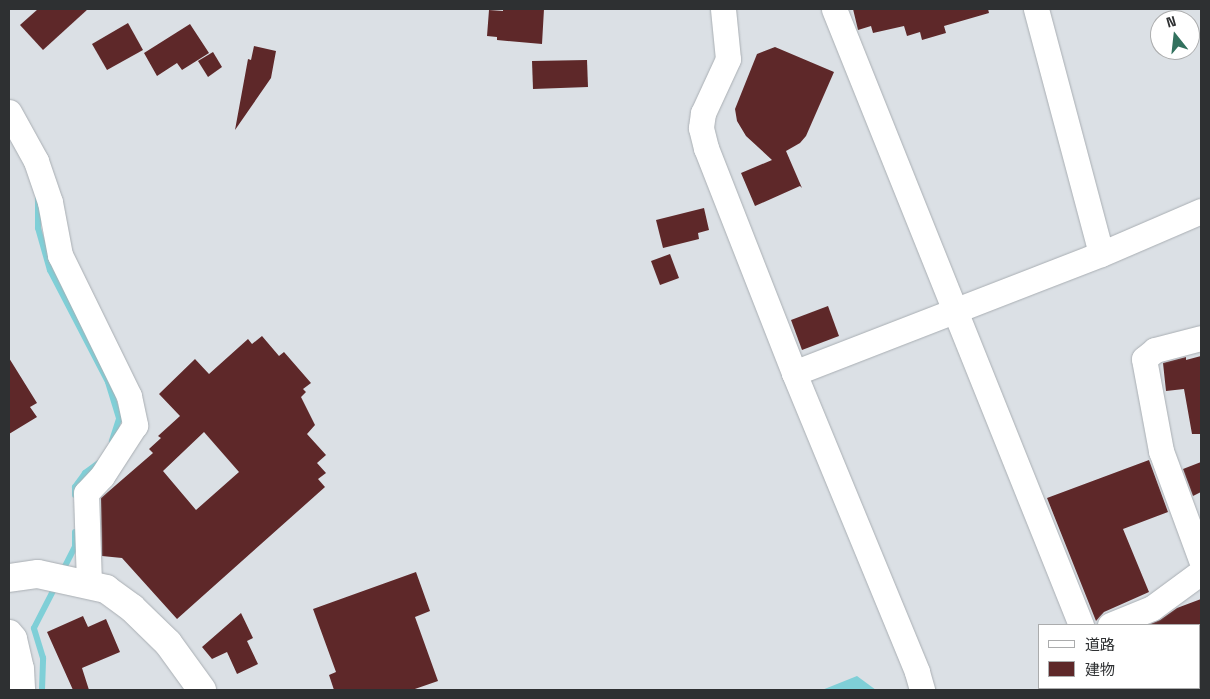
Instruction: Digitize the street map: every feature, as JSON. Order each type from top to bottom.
[{"type":"street","points":[[723,9],[728,59],[703,113],[701,128],[706,148],[794,373],[918,672],[922,690]]},
{"type":"street","points":[[834,9],[1081,624]]},
{"type":"street","points":[[1036,9],[1101,254]]},
{"type":"street","points":[[9,112],[36,161],[50,202],[60,255],[129,396],[134,425],[102,476],[86,493],[84,583]]},
{"type":"street","points":[[794,373],[1101,254],[1201,211]]},
{"type":"street","points":[[1201,338],[1156,350],[1144,359],[1161,451],[1201,560]]},
{"type":"street","points":[[1112,624],[1152,608],[1201,572]]},
{"type":"street","points":[[9,578],[38,574],[48,575],[106,589],[132,608],[168,643],[202,690]]},
{"type":"street","points":[[9,634],[13,639],[20,669],[21,690]]},
{"type":"water","points":[[857,676],[876,690],[822,690]]},
{"type":"building","points":[[38,9],[88,9],[43,50],[20,25]]},
{"type":"building","points":[[503,9],[544,9],[542,44],[497,40],[497,37],[487,36],[489,10],[503,11]]},
{"type":"building","points":[[853,9],[988,9],[989,13],[944,26],[946,33],[922,40],[920,32],[907,36],[904,26],[873,33],[871,26],[858,30]]},
{"type":"building","points":[[128,23],[143,50],[107,70],[92,44]]},
{"type":"building","points":[[190,24],[209,53],[182,70],[177,63],[157,76],[144,53]]},
{"type":"building","points":[[254,46],[276,51],[271,78],[235,130],[248,59],[251,60]]},
{"type":"building","points":[[775,47],[834,72],[806,136],[800,143],[786,151],[802,188],[800,186],[755,206],[741,173],[772,160],[746,136],[737,121],[735,109],[757,54]]},
{"type":"building","points":[[213,52],[222,67],[208,77],[198,61]]},
{"type":"building","points":[[587,60],[588,87],[533,89],[532,61]]},
{"type":"building","points":[[704,208],[709,230],[698,233],[699,239],[663,248],[656,220]]},
{"type":"building","points":[[670,254],[679,278],[660,285],[651,261]]},
{"type":"building","points":[[828,306],[839,336],[802,350],[791,320]]},
{"type":"building","points":[[262,336],[279,356],[284,352],[311,383],[303,389],[306,392],[301,397],[315,425],[307,434],[326,455],[317,463],[326,473],[318,479],[325,487],[177,619],[122,558],[102,556],[101,498],[153,453],[149,449],[161,438],[158,436],[180,416],[159,394],[195,359],[209,374],[248,339],[252,344]],"holes":[[[204,432],[239,472],[196,510],[163,471]]]},
{"type":"building","points":[[1201,356],[1201,434],[1192,434],[1184,389],[1166,391],[1163,363],[1186,357],[1186,360]]},
{"type":"building","points":[[9,358],[37,403],[30,407],[37,417],[9,434]]},
{"type":"building","points":[[1149,460],[1168,512],[1123,529],[1149,592],[1104,612],[1096,621],[1047,498]]},
{"type":"building","points":[[1201,462],[1201,492],[1193,496],[1183,469]]},
{"type":"building","points":[[416,572],[430,611],[415,617],[438,681],[412,690],[334,690],[329,675],[336,672],[313,609]]},
{"type":"building","points":[[1201,599],[1201,625],[1150,624],[1160,620],[1177,608]]},
{"type":"building","points":[[241,613],[253,638],[247,641],[258,664],[237,674],[227,652],[212,659],[202,647]]},
{"type":"building","points":[[83,616],[88,627],[106,619],[120,652],[82,668],[89,690],[73,690],[47,632]]},
{"type":"waterway","points":[[38,197],[38,228],[50,270],[108,382],[119,419],[112,441]]},
{"type":"waterway","points":[[75,495],[75,487],[85,473],[99,463]]},
{"type":"waterway","points":[[62,572],[75,547],[75,532]]},
{"type":"waterway","points":[[42,690],[43,658],[34,628],[56,585]]}]
